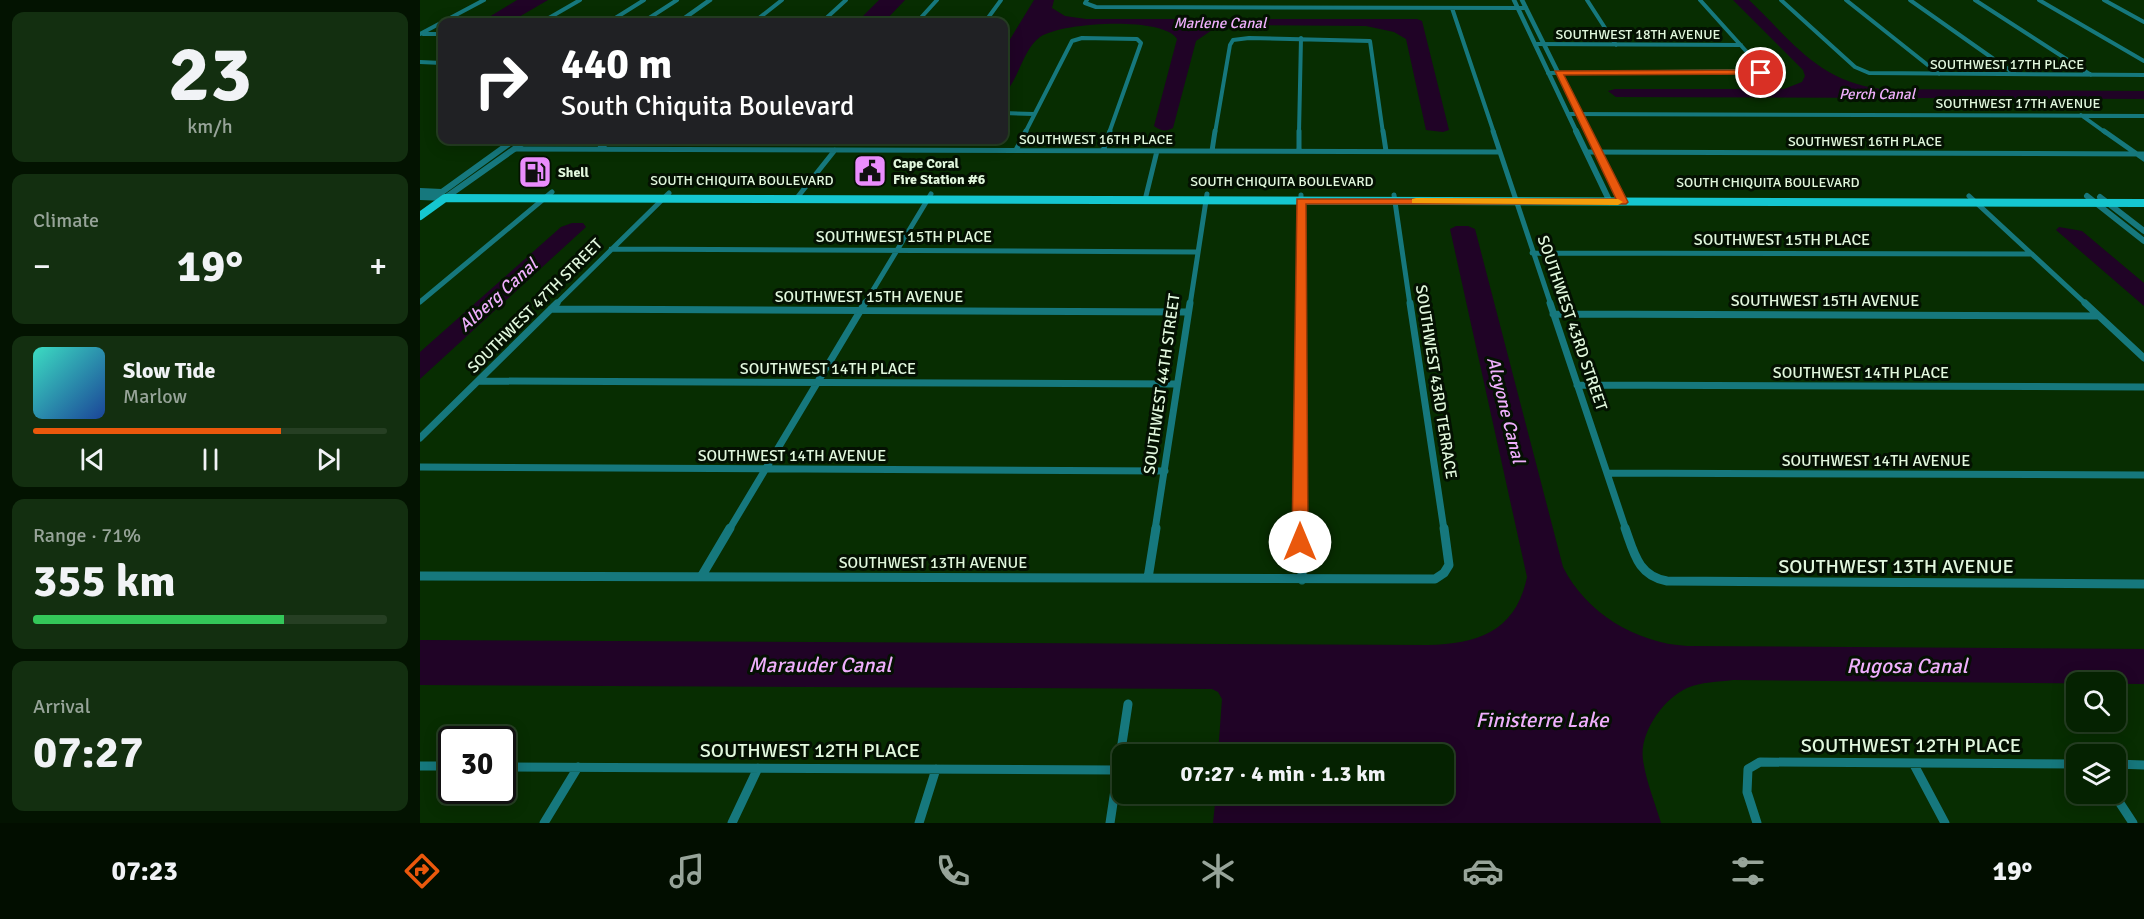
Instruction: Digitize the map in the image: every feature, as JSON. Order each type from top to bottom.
[{"type":"main road","name":"SOUTH CHIQUITA BOULEVARD","points":[[444,195],[455,192],[552,192],[666,196]]},
{"type":"main road","name":"SOUTH CHIQUITA BOULEVARD","points":[[444,195],[544,199],[798,196],[2098,200],[2144,197]]},
{"type":"main road","points":[[420,207],[434,197],[444,195]]},
{"type":"main road","points":[[420,216],[444,195]]},
{"type":"main road","name":"SOUTH CHIQUITA BOULEVARD","points":[[1972,199],[2087,196],[2108,203],[2144,203]]},
{"type":"street","points":[[450,18],[484,0]]},
{"type":"street","points":[[549,18],[580,0]]},
{"type":"street","points":[[615,18],[644,0]]},
{"type":"street","points":[[649,18],[677,0]]},
{"type":"street","points":[[685,18],[710,0]]},
{"type":"street","points":[[693,18],[718,0]]},
{"type":"street","points":[[759,18],[782,0]]},
{"type":"street","points":[[826,18],[846,0]]},
{"type":"street","points":[[921,18],[937,0]]},
{"type":"street","points":[[988,18],[1001,0]]},
{"type":"street","points":[[1087,0],[1085,3],[1088,6],[1526,8]]},
{"type":"street","points":[[1175,7],[1177,0]]},
{"type":"street","points":[[1308,0],[1308,8]]},
{"type":"street","points":[[1514,0],[1609,199]]},
{"type":"street","points":[[1522,0],[1621,199]]},
{"type":"street","points":[[1587,0],[1616,45]]},
{"type":"street","points":[[1548,73],[1761,73],[1763,68],[1700,0]]},
{"type":"street","name":"SOUTHWEST 17TH PLACE","points":[[1781,0],[1855,67],[1869,73],[2144,75]]},
{"type":"street","points":[[1846,0],[1939,74]]},
{"type":"street","points":[[1910,0],[2015,74]]},
{"type":"street","points":[[1975,0],[2091,75]]},
{"type":"street","points":[[2039,0],[2144,61]]},
{"type":"street","points":[[2104,0],[2144,22]]},
{"type":"street","name":"SOUTHWEST 43RD STREET","points":[[1452,8],[1636,560],[1649,575]]},
{"type":"street","points":[[420,34],[438,24]]},
{"type":"street","points":[[420,34],[438,34]]},
{"type":"street","points":[[1299,151],[1301,38]]},
{"type":"street","points":[[1212,151],[1228,51],[1233,40],[1301,38],[1367,39],[1372,43],[1386,151]]},
{"type":"street","points":[[1016,150],[1068,47],[1076,39],[1137,39],[1140,41],[1139,50],[1103,151]]},
{"type":"street","name":"SOUTHWEST 18TH AVENUE","points":[[1535,44],[1741,45]]},
{"type":"street","points":[[420,62],[438,63]]},
{"type":"street","points":[[1008,113],[1034,114]]},
{"type":"street","name":"SOUTHWEST 17TH AVENUE","points":[[1568,114],[2144,116]]},
{"type":"street","points":[[2081,116],[2144,159]]},
{"type":"street","points":[[444,195],[509,144]]},
{"type":"street","points":[[455,192],[521,144]]},
{"type":"street","points":[[598,150],[606,144]]},
{"type":"street","name":"SOUTHWEST 16TH PLACE","points":[[514,149],[1499,152]]},
{"type":"street","points":[[798,196],[835,150]]},
{"type":"street","points":[[1145,197],[1158,151]]},
{"type":"street","name":"SOUTHWEST 16TH PLACE","points":[[1586,152],[2144,154]]},
{"type":"street","name":"SOUTH CHIQUITA BOULEVARD","points":[[420,191],[444,195]]},
{"type":"street","points":[[420,302],[552,192]]},
{"type":"street","name":"SOUTHWEST 47TH STREET","points":[[420,438],[666,196]]},
{"type":"street","points":[[420,197],[434,197]]},
{"type":"street","points":[[701,577],[929,197]]},
{"type":"street","name":"SOUTHWEST 44TH STREET","points":[[1148,579],[1206,197]]},
{"type":"street","points":[[1301,198],[1302,580]]},
{"type":"street","name":"SOUTHWEST 43RD TERRACE","points":[[1394,198],[1449,565],[1444,573]]},
{"type":"street","points":[[1972,199],[2144,358]]},
{"type":"street","points":[[2098,200],[2144,241]]},
{"type":"street","points":[[2108,203],[2144,231]]},
{"type":"street","name":"SOUTHWEST 15TH PLACE","points":[[611,249],[1197,252]]},
{"type":"street","name":"SOUTHWEST 15TH PLACE","points":[[1532,253],[2032,254]]},
{"type":"street","name":"SOUTHWEST 15TH AVENUE","points":[[550,309],[1188,312]]},
{"type":"street","name":"SOUTHWEST 15TH AVENUE","points":[[1553,314],[2097,315]]},
{"type":"street","name":"SOUTHWEST 14TH PLACE","points":[[478,381],[1177,384]]},
{"type":"street","name":"SOUTHWEST 14TH PLACE","points":[[1578,386],[2144,387]]},
{"type":"street","name":"SOUTHWEST 14TH AVENUE","points":[[420,467],[1165,471]]},
{"type":"street","name":"SOUTHWEST 14TH AVENUE","points":[[1608,473],[2144,475]]},
{"type":"street","name":"SOUTHWEST 13TH AVENUE","points":[[420,576],[1422,581],[1435,579],[1444,573]]},
{"type":"street","name":"SOUTHWEST 13TH AVENUE","points":[[1649,575],[1664,582],[2144,584]]},
{"type":"street","points":[[1122,744],[1128,704]]},
{"type":"street","name":"SOUTHWEST 12TH PLACE","points":[[1757,823],[1746,792],[1748,769],[1760,762],[2066,764]]},
{"type":"street","points":[[1913,763],[1945,823]]},
{"type":"street","points":[[2126,764],[2144,765]]},
{"type":"street","points":[[420,766],[438,766]]},
{"type":"street","name":"SOUTHWEST 12TH PLACE","points":[[516,766],[1112,770]]},
{"type":"street","points":[[544,823],[578,767]]},
{"type":"street","points":[[732,823],[758,768]]},
{"type":"street","points":[[919,823],[936,769]]},
{"type":"street","points":[[1110,823],[1113,804]]},
{"type":"street","points":[[2121,804],[2133,823]]},
{"type":"water","points":[[517,0],[548,0],[517,18],[488,18]]},
{"type":"water","points":[[879,0],[905,0],[888,18],[861,18]]},
{"type":"water","name":"Marlene Canal","points":[[1034,0],[1054,0],[1052,8],[1065,16],[1086,19],[1417,19],[1422,21],[1449,130],[1443,132],[1426,130],[1406,39],[1394,32],[1366,26],[1247,25],[1212,30],[1196,41],[1173,128],[1168,130],[1161,130],[1154,126],[1177,39],[1168,32],[1133,24],[1112,24],[1089,25],[1051,32],[1034,42],[1008,89],[1008,42]]},
{"type":"water","name":"Perch Canal","points":[[1733,0],[1749,0],[1808,57],[1823,68],[1859,85],[1881,89],[2144,91],[2144,99],[1616,97],[1608,91],[1615,89],[1784,89],[1802,82],[1805,76],[1803,70]]},
{"type":"water","name":"Alberg Canal","points":[[572,223],[583,223],[586,227],[420,379],[420,352],[561,227]]},
{"type":"water","points":[[1456,226],[1468,226],[1475,229],[1563,567],[1585,598],[1614,623],[1649,639],[1687,646],[2144,649],[2144,684],[2126,684],[2126,672],[2066,672],[2066,683],[1733,680],[1692,686],[1678,693],[1661,708],[1645,739],[1644,768],[1661,823],[1213,823],[1215,804],[1454,804],[1454,744],[1219,744],[1222,699],[1218,692],[1212,689],[420,685],[420,640],[1428,645],[1463,642],[1492,631],[1514,610],[1522,595],[1527,577],[1450,229]]},
{"type":"water","points":[[2059,227],[2082,231],[2144,283],[2144,306],[2056,230]]},
{"type":"slow traffic","points":[[1416,201],[1618,202]]},
{"type":"place","name":"Cape Coral Fire Station #6","points":[[870,171]]},
{"type":"place","name":"Shell","points":[[535,172]]},
{"type":"route","points":[[1300,542],[1300,201],[1622,202],[1558,73],[1761,73]]},
{"type":"water label","name":"Alcyone Canal","points":[[1506,410]]},
{"type":"water label","name":"Marauder Canal","points":[[820,665]]},
{"type":"water label","name":"Rugosa Canal","points":[[1907,666]]},
{"type":"water label","name":"Finisterre Lake","points":[[1542,720]]}]
